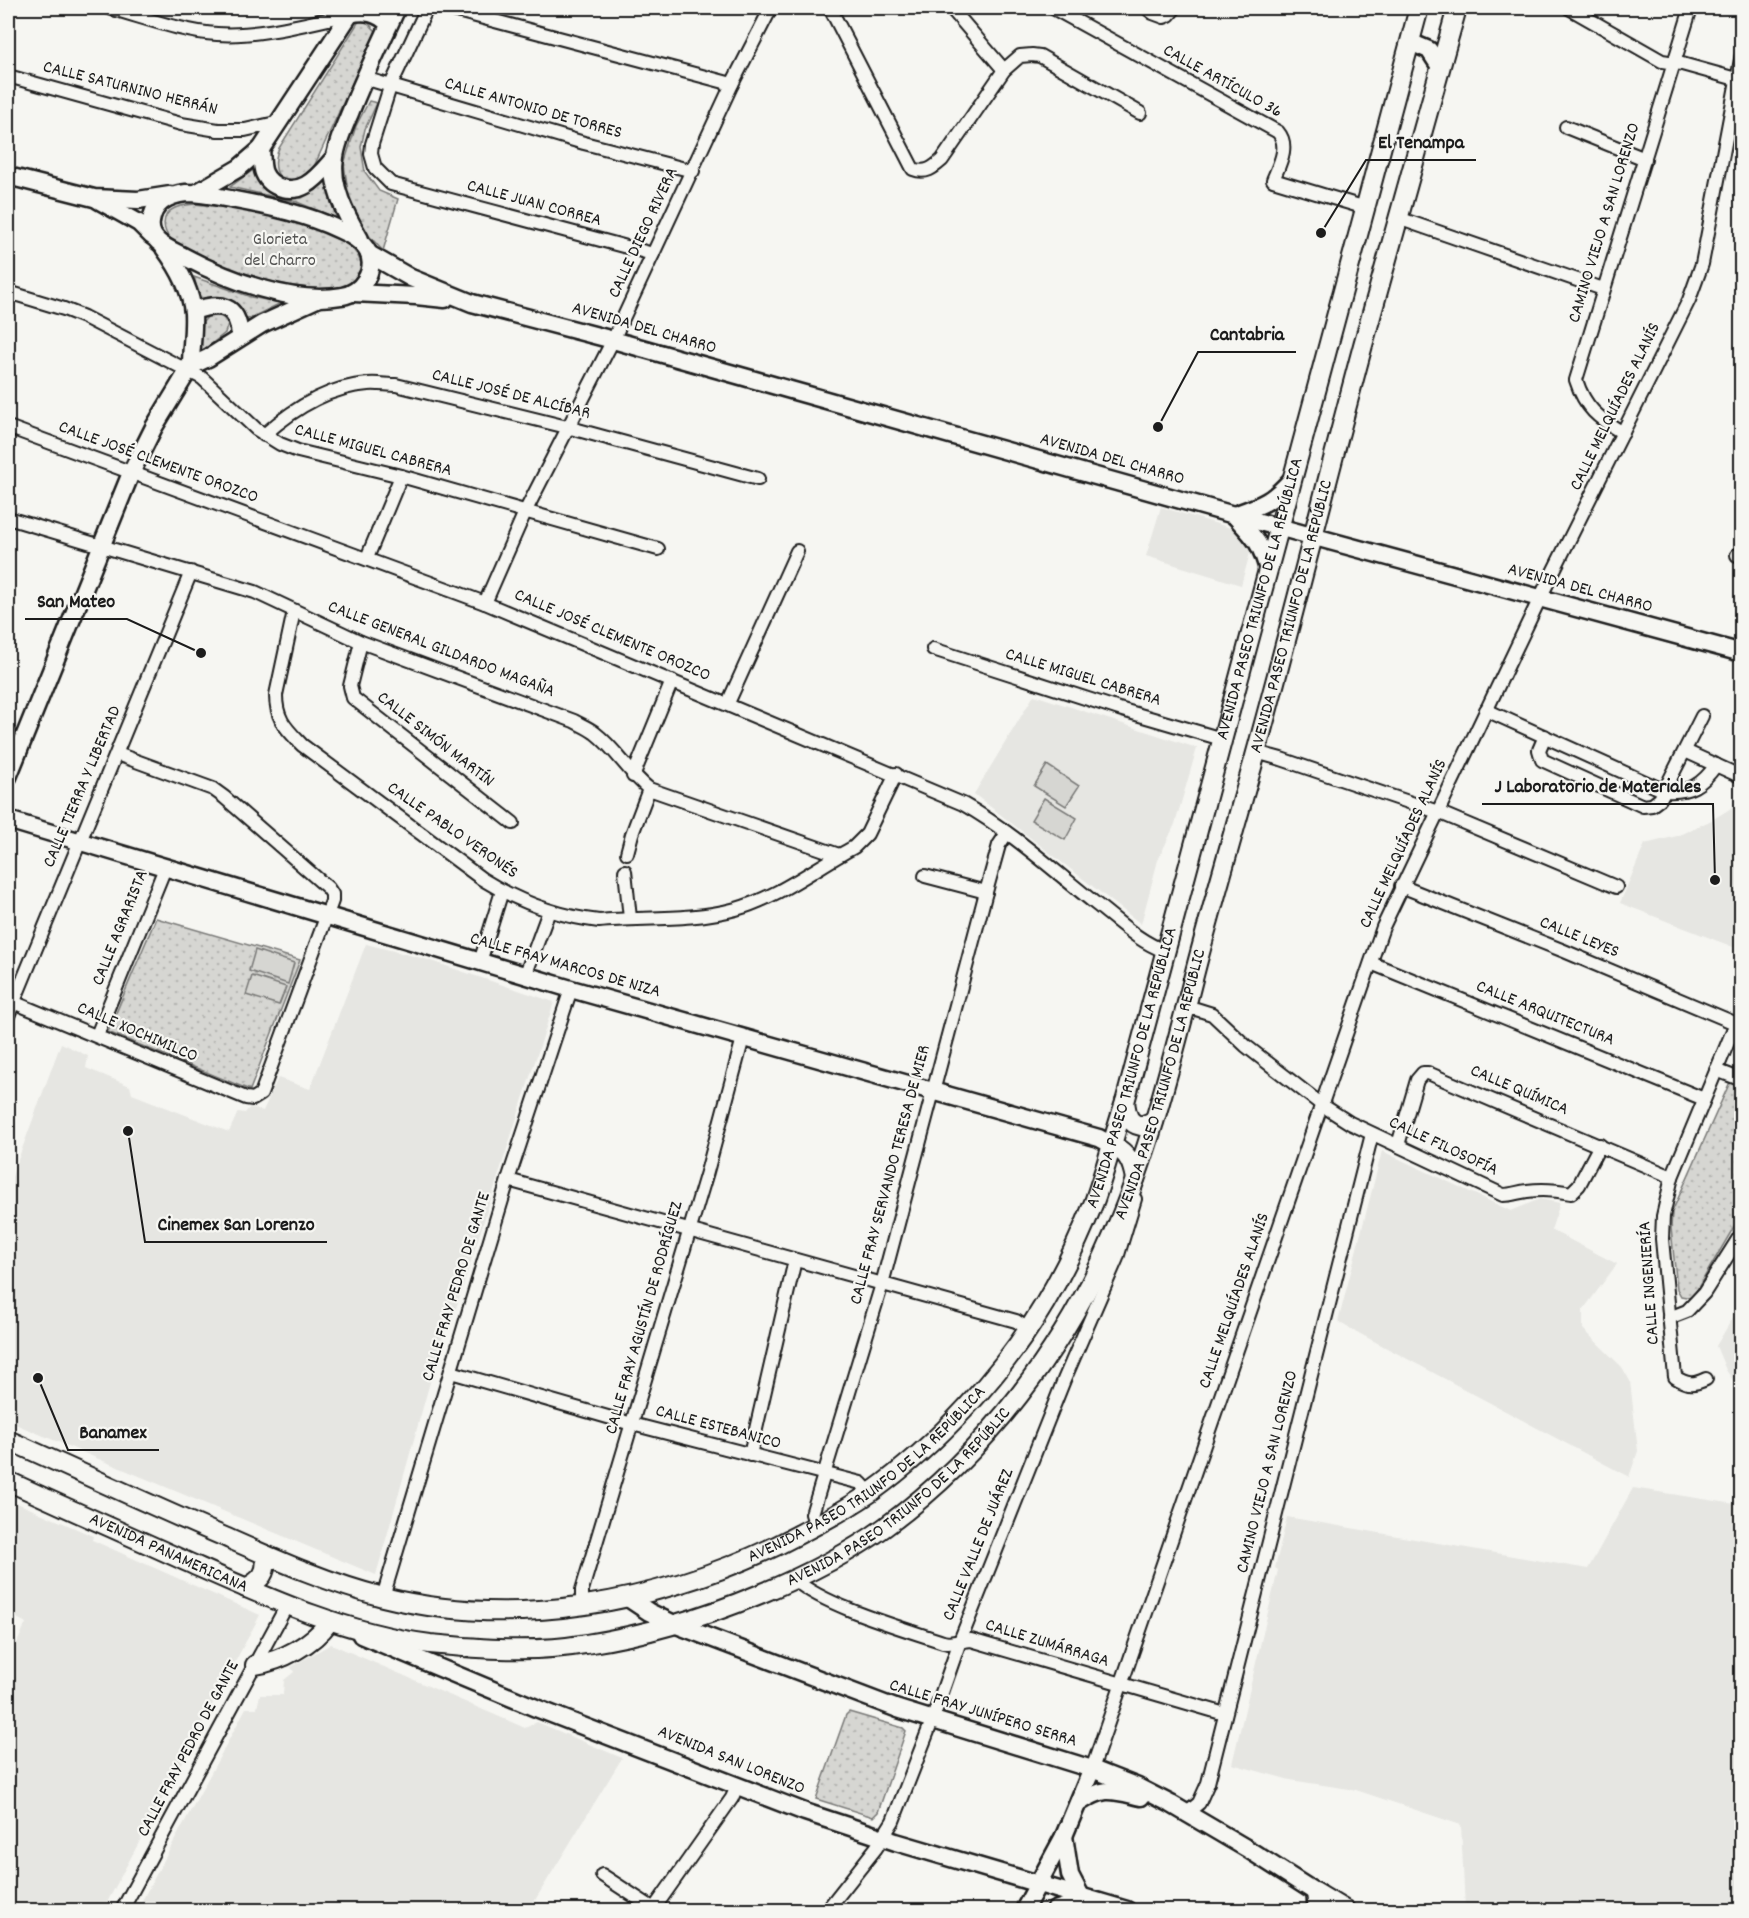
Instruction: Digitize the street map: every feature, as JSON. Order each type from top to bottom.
[{"type":"main road","name":"AVENIDA PASEO TRIUNFO DE LA REPÚBLICA","points":[[313,1574],[383,1597],[450,1608],[505,1611],[582,1606],[628,1598],[714,1572],[758,1555],[816,1527],[870,1493],[907,1464],[946,1427],[980,1390],[1028,1329],[1064,1269],[1082,1232],[1095,1200],[1125,1102],[1419,8]]},
{"type":"main road","name":"AVENIDA PASEO TRIUNFO DE LA REPÚBLIC","points":[[329,1622],[428,1643],[508,1649],[583,1645],[674,1624],[736,1604],[795,1580],[884,1528],[949,1474],[990,1430],[1038,1369],[1080,1304],[1117,1228],[1154,1121],[1457,8]]},
{"type":"main road","points":[[1125,1102],[1131,1122],[1141,1126],[1154,1121]]},
{"type":"main road","points":[[1112,1144],[1129,1157],[1135,1179]]},
{"type":"main road","name":"AVENIDA PANAMERICANA","points":[[8,1440],[265,1555],[313,1574]]},
{"type":"main road","name":"AVENIDA PANAMERICANA","points":[[8,1481],[246,1588],[329,1622]]},
{"type":"main road","points":[[246,1588],[264,1575],[265,1555]]},
{"type":"main road","points":[[255,1665],[274,1662],[315,1637],[329,1622]]},
{"type":"main road","points":[[1316,1901],[1345,1911]]},
{"type":"street","points":[[109,8],[197,32],[218,34],[290,27],[352,10],[372,13],[389,24]]},
{"type":"street","points":[[354,293],[366,278],[370,264],[366,250],[344,209],[336,185],[334,158],[339,139],[364,78],[397,8]]},
{"type":"street","name":"CALLE JUAN CORREA","points":[[427,8],[390,87],[372,144],[371,154],[375,168],[383,178],[391,184],[406,189],[653,254]]},
{"type":"street","points":[[446,8],[732,84]]},
{"type":"street","name":"CALLE DIEGO RIVERA","points":[[485,603],[525,512],[613,340],[732,84],[771,8]]},
{"type":"street","points":[[830,8],[913,169],[925,171],[942,160],[1004,70],[1020,56],[1040,56],[1140,113]]},
{"type":"street","points":[[952,8],[1004,70]]},
{"type":"street","name":"CALLE ARTÍCULO 36","points":[[1053,8],[1278,132],[1284,142],[1284,148],[1273,180],[1366,208]]},
{"type":"street","points":[[1147,8],[1164,17],[1175,8]]},
{"type":"street","points":[[1569,8],[1662,61],[1674,62],[1736,79]]},
{"type":"street","name":"CAMINO VIEJO A SAN LORENZO","points":[[1623,433],[1603,420],[1586,404],[1576,380],[1691,8]]},
{"type":"street","points":[[8,176],[94,198],[138,200],[196,193],[239,168],[261,149],[352,10]]},
{"type":"street","points":[[1410,42],[1429,50],[1440,67]]},
{"type":"street","name":"CALLE MELQUÍADES ALANÍS","points":[[1092,1768],[1383,927],[1540,598],[1697,280],[1737,102],[1736,79],[1742,54]]},
{"type":"street","name":"CALLE SATURNINO HERRÁN","points":[[8,76],[181,124],[218,130],[236,130],[280,122]]},
{"type":"street","name":"CALLE ANTONIO DE TORRES","points":[[364,78],[584,143],[693,171]]},
{"type":"street","points":[[1566,127],[1645,159]]},
{"type":"street","points":[[261,149],[262,165],[270,181],[290,190],[307,185],[334,158]]},
{"type":"street","name":"AVENIDA DEL CHARRO","points":[[196,193],[293,212],[346,232],[366,250],[411,278],[472,303]]},
{"type":"street","points":[[8,777],[99,547],[131,473],[154,427],[190,368],[193,311],[178,268],[157,240],[150,224],[152,215],[161,202],[170,195]]},
{"type":"street","points":[[94,198],[139,224],[157,240],[200,265],[245,283],[288,294],[319,298]]},
{"type":"street","points":[[1398,218],[1603,289]]},
{"type":"street","name":"CALLE MIGUEL CABRERA","points":[[8,292],[84,317],[190,368],[264,435],[298,451],[401,476],[658,549]]},
{"type":"street","name":"AVENIDA DEL CHARRO","points":[[319,298],[341,297],[354,293],[416,296],[472,303],[613,340],[1234,515],[1742,653]]},
{"type":"street","points":[[190,368],[262,324],[319,298]]},
{"type":"street","points":[[193,311],[210,305],[230,309],[239,324],[240,337]]},
{"type":"street","name":"CALLE JOSÉ DE ALCÍBAR","points":[[264,435],[283,418],[306,403],[341,390],[368,384],[396,385],[567,427],[758,479]]},
{"type":"street","name":"CALLE JOSÉ CLEMENTE OROZCO","points":[[8,427],[485,603],[728,703],[963,804],[1007,833],[1128,929],[1152,946],[1166,951]]},
{"type":"street","points":[[367,558],[401,476]]},
{"type":"street","points":[[1268,570],[1264,552],[1258,540],[1234,515],[1267,503],[1278,495],[1293,478]]},
{"type":"street","name":"CALLE GENERAL GILDARDO MAGAÑA","points":[[8,521],[255,592],[361,642],[593,730],[607,743],[633,776],[649,789],[839,855]]},
{"type":"street","points":[[728,703],[796,551]]},
{"type":"street","name":"CALLE TIERRA Y LIBERTAD","points":[[8,1016],[191,572]]},
{"type":"street","name":"CALLE PABLO VERONÉS","points":[[294,611],[276,695],[276,708],[288,730],[302,745],[472,872],[502,891],[549,911],[598,921],[710,915],[761,900],[854,847],[867,834],[896,774]]},
{"type":"street","name":"CALLE SIMÓN MARTÍN","points":[[361,642],[350,686],[353,698],[513,823]]},
{"type":"street","name":"CALLE MIGUEL CABRERA","points":[[933,649],[1119,709],[1222,739]]},
{"type":"street","points":[[633,776],[672,681]]},
{"type":"street","points":[[1486,710],[1665,791],[1682,791],[1697,787],[1716,765]]},
{"type":"street","points":[[1545,736],[1539,754],[1542,760],[1643,806],[1649,806],[1658,802],[1665,791],[1702,716]]},
{"type":"street","points":[[1685,751],[1742,777]]},
{"type":"street","points":[[1256,753],[1281,759],[1438,812],[1616,887]]},
{"type":"street","points":[[117,754],[202,784],[224,797],[328,888],[332,894],[332,901],[326,916]]},
{"type":"street","points":[[627,854],[649,789]]},
{"type":"street","name":"CALLE FRAY MARCOS DE NIZA","points":[[8,820],[525,976],[932,1090],[1099,1138],[1112,1144]]},
{"type":"street","name":"CALLE FRAY SERVANDO TERESA DE MIER","points":[[816,1527],[812,1514],[882,1284],[999,845],[1007,833]]},
{"type":"street","name":"CALLE AGRARISTA","points":[[97,1035],[165,868]]},
{"type":"street","points":[[625,871],[630,918]]},
{"type":"street","points":[[925,876],[986,892]]},
{"type":"street","name":"CALLE LEYES","points":[[1401,886],[1564,951],[1739,1025]]},
{"type":"street","points":[[480,962],[502,891]]},
{"type":"street","points":[[525,976],[549,911]]},
{"type":"street","name":"CALLE XOCHIMILCO","points":[[13,1002],[253,1099],[261,1094],[326,916]]},
{"type":"street","name":"CALLE ARQUITECTURA","points":[[1371,963],[1704,1099]]},
{"type":"street","name":"CALLE FRAY PEDRO DE GANTE","points":[[383,1597],[508,1180],[571,989]]},
{"type":"street","points":[[1185,1010],[1196,1009],[1212,1014],[1246,1046],[1322,1105]]},
{"type":"street","name":"CALLE INGENIERÍA","points":[[1706,1379],[1694,1385],[1675,1377],[1662,1227],[1672,1177],[1716,1070],[1739,1025]]},
{"type":"street","name":"CALLE FRAY AGUSTÍN DE RODRÍGUEZ","points":[[582,1606],[582,1590],[690,1230],[743,1038]]},
{"type":"street","points":[[1716,1070],[1742,1080]]},
{"type":"street","name":"CALLE QUÍMICA","points":[[1398,1145],[1417,1080],[1424,1073],[1428,1073],[1672,1177]]},
{"type":"street","name":"CALLE FILOSOFÍA","points":[[1322,1105],[1372,1134],[1503,1195],[1539,1190],[1571,1193],[1579,1185],[1600,1145]]},
{"type":"street","name":"CAMINO VIEJO A SAN LORENZO","points":[[1187,1813],[1199,1803],[1208,1783],[1372,1134]]},
{"type":"street","name":"CALLE VALLE DE JUÁREZ","points":[[826,1911],[884,1838],[893,1821],[960,1641],[1064,1380],[1117,1258],[1133,1208],[1135,1179]]},
{"type":"street","points":[[508,1180],[1016,1321],[1028,1329]]},
{"type":"street","points":[[1669,1318],[1687,1311],[1704,1293],[1742,1233]]},
{"type":"street","points":[[750,1455],[795,1260]]},
{"type":"street","name":"CALLE ESTEBANICO","points":[[451,1372],[632,1424],[861,1483],[870,1493]]},
{"type":"street","name":"CALLE ZUMÁRRAGA","points":[[795,1580],[804,1587],[837,1603],[942,1642],[971,1640],[1226,1714]]},
{"type":"street","name":"CALLE FRAY JUNÍPERO SERRA","points":[[628,1598],[649,1612],[674,1624],[932,1721],[1092,1768],[1138,1787],[1187,1813],[1316,1901]]},
{"type":"street","name":"CALLE FRAY PEDRO DE GANTE","points":[[122,1911],[287,1605]]},
{"type":"street","name":"AVENIDA SAN LORENZO","points":[[329,1622],[528,1704],[840,1824],[1127,1911]]},
{"type":"street","points":[[1024,1911],[1064,1836],[1092,1768]]},
{"type":"street","points":[[602,1875],[653,1910],[732,1798],[737,1786]]},
{"type":"street","points":[[1079,1803],[1095,1792],[1105,1791],[1121,1792],[1171,1804]]},
{"type":"street","points":[[1055,1911],[1084,1898],[1070,1875],[1064,1836]]},
{"type":"shaded area","points":[[1161,507],[1234,529],[1247,545],[1250,553],[1241,585],[1146,556]]},
{"type":"shaded area","points":[[1034,695],[1197,748],[1175,824],[1158,860],[1141,924],[974,794]]},
{"type":"shaded area","points":[[1741,802],[1741,950],[1620,903],[1645,844],[1677,836],[1712,820]]},
{"type":"shaded area","points":[[366,944],[425,959],[554,1002],[456,1308],[444,1332],[376,1575],[8,1421],[8,1187],[61,1043],[88,1056],[86,1068],[130,1086],[132,1094],[229,1132],[238,1112],[245,1113],[250,1107],[263,1111],[278,1078],[310,1089]]},
{"type":"shaded area","points":[[1382,1151],[1511,1211],[1540,1199],[1560,1203],[1551,1230],[1617,1264],[1583,1310],[1583,1329],[1622,1367],[1630,1381],[1638,1451],[1629,1477],[1338,1322]]},
{"type":"shaded area","points":[[1741,1304],[1741,1392],[1726,1370],[1716,1346]]},
{"type":"shaded area","points":[[1633,1488],[1741,1505],[1741,1910],[1465,1910],[1461,1825],[1356,1790],[1290,1780],[1232,1764],[1278,1570],[1275,1568],[1287,1517],[1588,1569]]},
{"type":"shaded area","points":[[8,1499],[93,1536],[92,1540],[260,1615],[103,1910],[8,1910],[8,1663],[26,1623],[8,1613]]},
{"type":"shaded area","points":[[331,1644],[525,1728],[537,1722],[622,1758],[529,1910],[137,1910],[246,1708],[257,1708],[260,1695],[283,1695],[284,1680],[294,1672],[291,1667]]},
{"type":"green space","points":[[359,21],[368,23],[376,31],[311,173],[303,179],[288,182],[278,174],[276,167],[279,148]]},
{"type":"green space","points":[[369,101],[377,103],[365,129],[361,147],[365,172],[379,191],[398,199],[383,251],[363,229],[349,198],[344,164],[356,126]]},
{"type":"green space","points":[[256,168],[269,191],[285,197],[302,198],[316,190],[326,178],[336,218],[297,202],[230,187]]},
{"type":"green space","name":"Glorieta del Charro","points":[[195,204],[265,214],[320,230],[343,241],[357,256],[362,273],[349,285],[309,288],[257,278],[206,260],[171,239],[164,223],[166,215],[173,209]]},
{"type":"green space","points":[[194,277],[251,297],[281,303],[246,320],[239,306],[228,299],[215,297],[200,301]]},
{"type":"green space","points":[[210,314],[220,316],[228,324],[225,333],[200,353],[203,322]]},
{"type":"green space","points":[[1047,765],[1079,786],[1066,806],[1034,786]]},
{"type":"green space","points":[[1044,798],[1077,818],[1065,840],[1031,820]]},
{"type":"green space","points":[[156,918],[300,960],[250,1090],[108,1032]]},
{"type":"green space","points":[[255,950],[294,963],[288,984],[249,971]]},
{"type":"green space","points":[[252,976],[286,987],[279,1005],[246,995]]},
{"type":"green space","points":[[1730,1082],[1741,1087],[1741,1215],[1692,1298],[1681,1296],[1677,1289],[1671,1228],[1672,1212]]},
{"type":"green space","points":[[849,1712],[903,1728],[906,1731],[878,1812],[873,1817],[816,1799]]},
{"type":"place","name":"El Tenampa","points":[[1321,233]]},
{"type":"place","name":"Cantabria","points":[[1158,427]]},
{"type":"place","name":"San Mateo","points":[[201,653]]},
{"type":"place","name":"J Laboratorio de Materiales","points":[[1715,880]]},
{"type":"place","name":"Cinemex San Lorenzo","points":[[128,1131]]},
{"type":"place","name":"Banamex","points":[[38,1378]]}]
